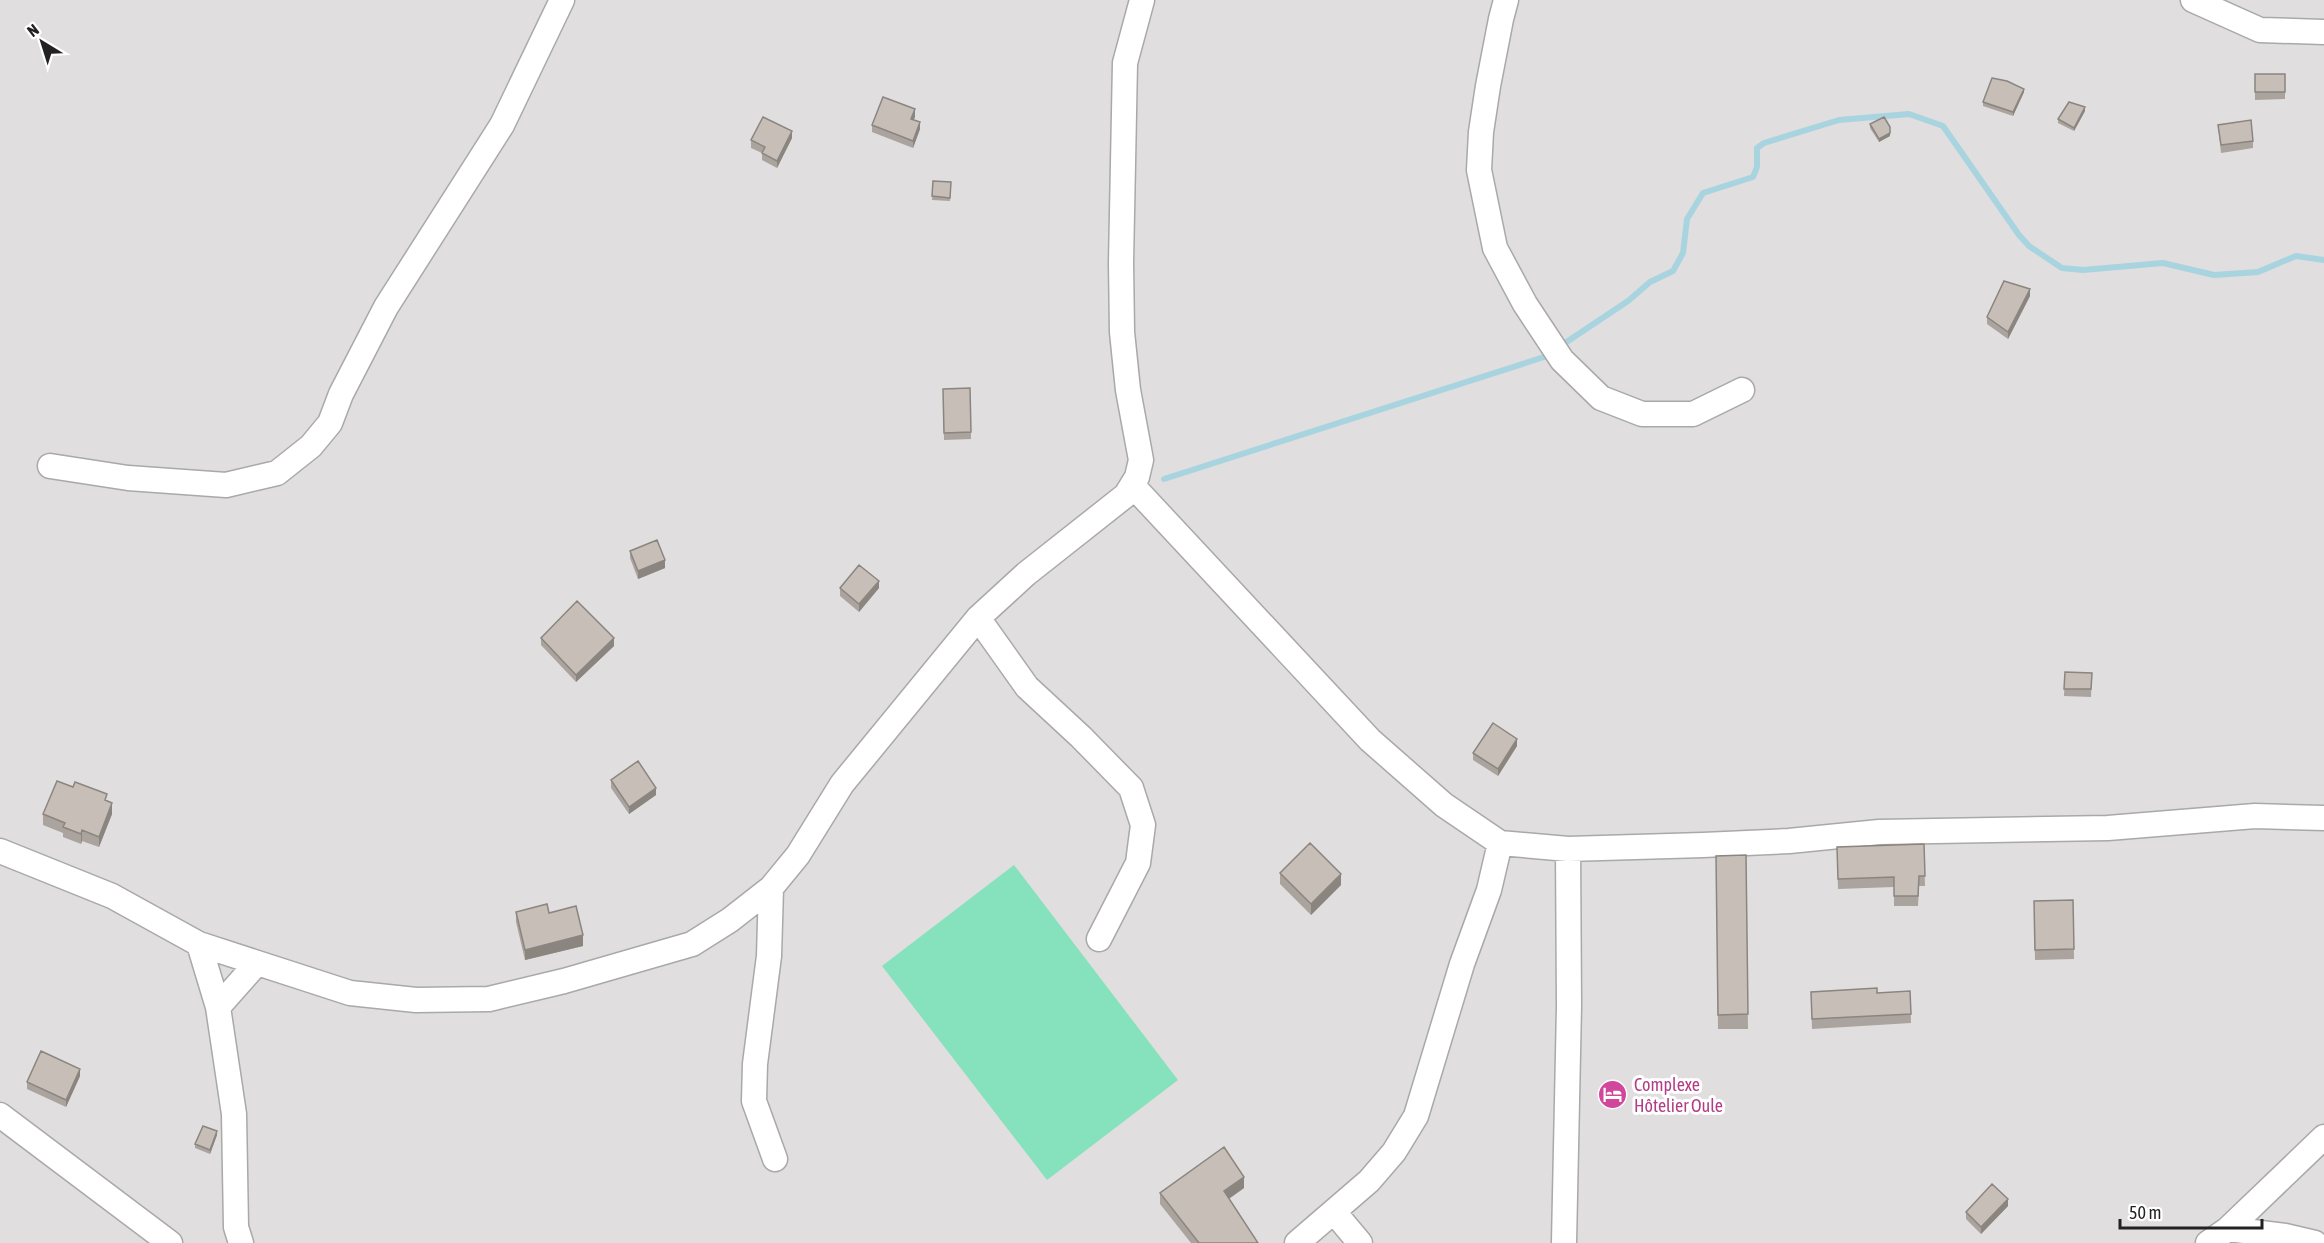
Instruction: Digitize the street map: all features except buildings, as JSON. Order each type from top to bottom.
[{"type":"street","points":[[50,466],[128,478],[226,485],[277,473],[311,446],[330,423],[341,394],[386,307],[502,125],[562,0]]},
{"type":"street","points":[[0,851],[112,896],[199,944],[350,993],[416,1000],[489,999],[564,981],[692,944],[730,920],[771,888],[798,855],[842,784],[978,618],[1026,574],[1126,495],[1133,486],[1141,460],[1128,390],[1123,344],[1120,263],[1125,63],[1142,0]]},
{"type":"street","points":[[1506,0],[1488,86],[1479,170],[1495,248],[1525,303],[1562,360],[1601,398],[1642,414],[1693,414],[1742,390]]},
{"type":"street","points":[[2193,0],[2260,30],[2324,32]]},
{"type":"street","points":[[1133,486],[1370,740],[1444,805],[1500,843],[1568,849],[1725,844],[1879,832],[2108,828],[2255,816],[2324,818]]},
{"type":"street","points":[[978,618],[1027,687],[1082,737],[1131,788],[1143,825],[1138,863],[1099,939]]},
{"type":"street","points":[[1298,1243],[1369,1180],[1394,1152],[1416,1116],[1462,964],[1489,890],[1500,843]]},
{"type":"street","points":[[1564,1243],[1569,1006],[1568,849]]},
{"type":"street","points":[[771,888],[770,956],[755,1065],[754,1101],[775,1159]]},
{"type":"street","points":[[199,944],[218,1007],[234,1114],[236,1227],[241,1243]]},
{"type":"street","points":[[218,1007],[257,963]]},
{"type":"street","points":[[0,1115],[170,1243]]},
{"type":"street","points":[[2208,1243],[2228,1229],[2324,1137]]},
{"type":"street","points":[[1334,1212],[1360,1243]]},
{"type":"street","points":[[2228,1229],[2285,1236],[2315,1243]]},
{"type":"shaded area","points":[[0,0],[2324,0],[2324,1243],[0,1243]]},
{"type":"green space","points":[[1014,865],[1178,1080],[1047,1180],[882,966]]},
{"type":"waterway","points":[[1559,347],[1628,301],[1650,282],[1673,271],[1683,253],[1687,219],[1703,193],[1753,177],[1757,167],[1757,148],[1764,143],[1839,120],[1909,114],[1943,126],[2019,235],[2029,246],[2062,268],[2083,270],[2163,263],[2214,275],[2258,272],[2296,256],[2324,260]]},
{"type":"waterway","points":[[1164,479],[1544,357],[1550,353]]},
{"type":"place","name":"Complexe Hôtelier Oule","points":[[1613,1094]]}]
